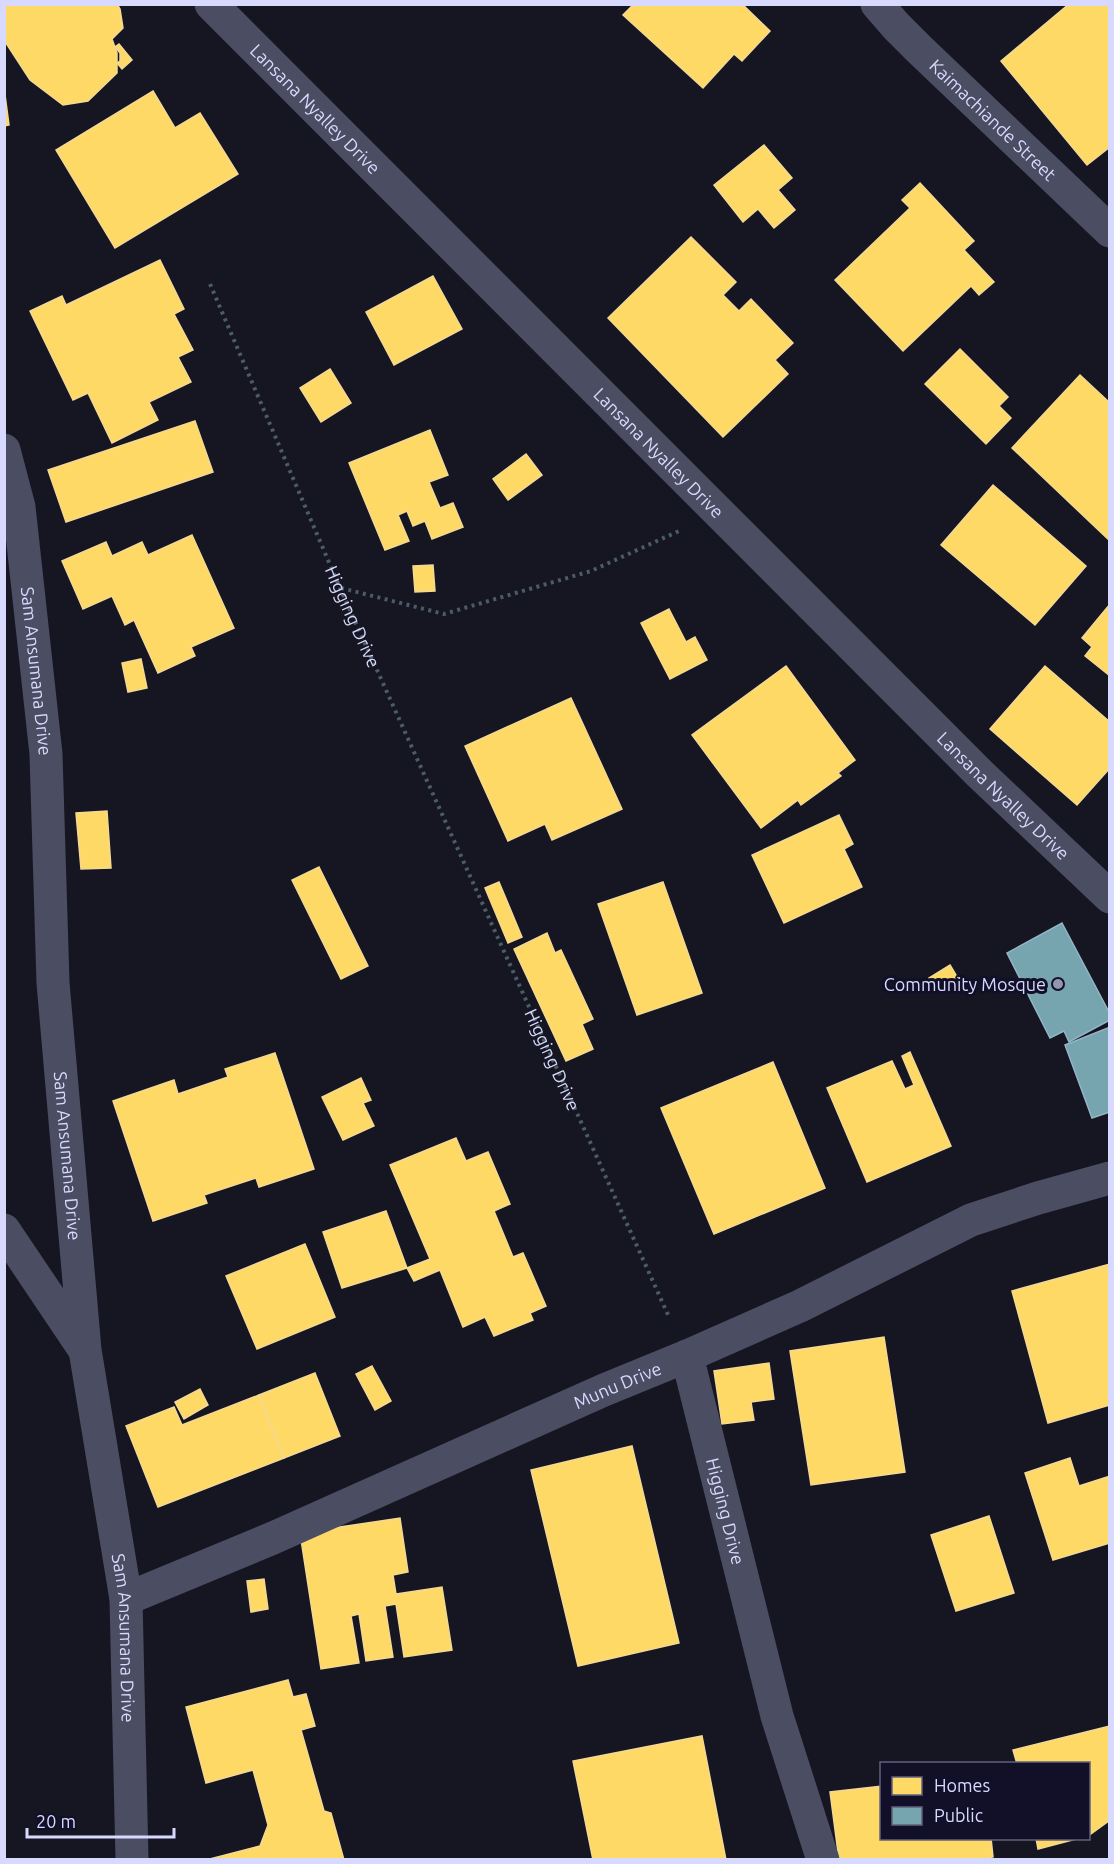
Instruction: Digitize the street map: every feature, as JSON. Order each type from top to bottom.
[{"type":"street","name":"Lansana Nyalley Drive","points":[[211,4],[979,773],[1110,897]]},
{"type":"street","name":"Kaimachiande Street","points":[[877,4],[919,49],[1110,231]]},
{"type":"street","name":"Sam Ansumana Drive","points":[[4,450],[19,507],[46,754],[53,983],[85,1350],[126,1599],[132,1860]]},
{"type":"street","name":"Munu Drive","points":[[126,1599],[273,1538],[604,1390],[800,1306],[972,1220],[1038,1198],[1110,1178]]},
{"type":"street","points":[[4,1230],[85,1350]]},
{"type":"street","name":"Higging Drive","points":[[687,1356],[777,1716],[823,1860]]},
{"type":"path","name":"Higging Drive","points":[[210,284],[340,588],[687,1356]]},
{"type":"path","points":[[340,588],[444,614],[591,571],[719,513]]},
{"type":"building: Homes","points":[[4,4],[117,4],[123,28],[112,39],[117,53],[117,73],[88,101],[63,105],[30,80],[4,40]]},
{"type":"building: Homes","points":[[634,4],[742,4],[770,31],[742,61],[734,54],[703,88],[623,15]]},
{"type":"building: Homes","points":[[1069,4],[1110,4],[1110,147],[1087,165],[1001,61]]},
{"type":"building: Homes","points":[[119,44],[132,60],[122,69],[117,63],[120,61],[120,53],[115,47]]},
{"type":"building: Homes","points":[[4,87],[9,125],[4,126]]},
{"type":"building: Homes","points":[[153,91],[175,128],[200,113],[238,174],[115,248],[56,150]]},
{"type":"building: Homes","points":[[764,145],[792,178],[778,190],[795,210],[774,228],[758,209],[743,222],[714,185]]},
{"type":"building: Homes","points":[[920,183],[974,241],[964,250],[994,282],[979,295],[971,286],[903,351],[835,280],[910,208],[902,200]]},
{"type":"building: Homes","points":[[691,237],[736,282],[723,295],[739,311],[751,299],[793,343],[775,360],[788,374],[723,437],[608,318]]},
{"type":"building: Homes","points":[[160,260],[184,309],[174,314],[193,350],[178,357],[191,382],[149,402],[158,420],[112,443],[88,393],[73,400],[30,311],[62,296],[66,305]]},
{"type":"building: Homes","points":[[433,276],[462,329],[394,365],[366,312]]},
{"type":"building: Homes","points":[[960,349],[1008,397],[999,406],[1011,418],[986,444],[925,384]]},
{"type":"building: Homes","points":[[330,369],[351,403],[321,422],[300,388]]},
{"type":"building: Homes","points":[[1080,375],[1110,403],[1110,541],[1012,448]]},
{"type":"building: Homes","points":[[195,421],[213,472],[66,522],[48,470]]},
{"type":"building: Homes","points":[[430,430],[448,475],[429,482],[440,508],[453,503],[463,527],[432,539],[425,521],[413,526],[407,511],[398,515],[409,541],[385,550],[349,463]]},
{"type":"building: Homes","points":[[526,454],[542,475],[508,500],[493,479]]},
{"type":"building: Homes","points":[[993,485],[1086,566],[1035,625],[941,545]]},
{"type":"building: Homes","points":[[192,535],[234,628],[191,647],[195,656],[158,673],[134,620],[125,625],[112,596],[83,609],[62,561],[106,542],[112,556],[142,542],[148,555]]},
{"type":"building: Homes","points":[[433,565],[435,591],[415,592],[413,566]]},
{"type":"building: Homes","points":[[1110,604],[1110,676],[1085,656],[1092,647],[1082,638]]},
{"type":"building: Homes","points":[[669,609],[686,642],[695,637],[707,660],[670,679],[641,623]]},
{"type":"building: Homes","points":[[141,659],[147,688],[128,692],[122,663]]},
{"type":"building: Homes","points":[[786,666],[855,760],[838,773],[841,776],[801,805],[798,800],[761,828],[692,735]]},
{"type":"building: Homes","points":[[1045,666],[1110,722],[1110,768],[1077,805],[990,729]]},
{"type":"building: Homes","points":[[571,698],[622,809],[552,840],[545,824],[508,841],[465,746]]},
{"type":"building: Homes","points":[[107,811],[111,868],[81,869],[76,813]]},
{"type":"building: Homes","points":[[839,815],[853,844],[844,849],[862,887],[784,923],[752,855]]},
{"type":"building: Homes","points":[[319,867],[368,966],[341,979],[292,880]]},
{"type":"building: Homes","points":[[499,882],[522,937],[508,943],[485,888]]},
{"type":"building: Homes","points":[[663,882],[702,993],[637,1015],[598,904]]},
{"type":"building: Homes","points":[[547,933],[555,953],[561,950],[593,1019],[582,1024],[593,1049],[566,1061],[514,949]]},
{"type":"building: Homes","points":[[950,965],[959,980],[938,992],[929,978]]},
{"type":"building: Homes","points":[[910,1052],[951,1146],[867,1182],[827,1088],[892,1061],[905,1089],[914,1085],[902,1056]]},
{"type":"building: Homes","points":[[275,1053],[314,1169],[259,1187],[256,1178],[204,1195],[207,1203],[153,1221],[113,1101],[174,1080],[178,1094],[228,1077],[225,1069]]},
{"type":"building: Homes","points":[[773,1062],[825,1188],[714,1234],[661,1108]]},
{"type":"building: Homes","points":[[361,1078],[371,1100],[363,1103],[374,1126],[343,1140],[322,1097]]},
{"type":"building: Homes","points":[[456,1138],[466,1161],[488,1152],[510,1204],[494,1211],[513,1257],[523,1253],[546,1306],[530,1313],[533,1320],[494,1336],[485,1317],[463,1327],[440,1270],[414,1281],[407,1268],[430,1259],[390,1165]]},
{"type":"building: Homes","points":[[386,1211],[407,1268],[342,1288],[323,1232]]},
{"type":"building: Homes","points":[[305,1244],[335,1317],[257,1349],[226,1276]]},
{"type":"building: Homes","points":[[1110,1264],[1110,1405],[1048,1423],[1012,1291]]},
{"type":"building: Homes","points":[[884,1337],[905,1472],[811,1485],[790,1351]]},
{"type":"building: Homes","points":[[769,1363],[774,1399],[751,1402],[754,1420],[722,1424],[714,1371]]},
{"type":"building: Homes","points":[[372,1366],[391,1401],[375,1410],[356,1374]]},
{"type":"building: Homes","points":[[315,1373],[340,1436],[284,1458],[259,1395]]},
{"type":"building: Homes","points":[[200,1389],[208,1405],[184,1419],[175,1402]]},
{"type":"building: Homes","points":[[259,1395],[284,1458],[158,1507],[126,1426],[174,1407],[182,1425]]},
{"type":"building: Homes","points":[[632,1446],[679,1643],[578,1666],[531,1470]]},
{"type":"building: Homes","points":[[1070,1458],[1079,1486],[1110,1476],[1110,1543],[1053,1560],[1025,1473]]},
{"type":"building: Homes","points":[[989,1516],[1014,1593],[956,1611],[931,1535]]},
{"type":"building: Homes","points":[[400,1518],[408,1572],[393,1575],[396,1594],[442,1587],[452,1650],[404,1657],[396,1604],[385,1606],[393,1657],[366,1661],[359,1614],[351,1616],[359,1663],[321,1669],[300,1533]]},
{"type":"building: Homes","points":[[264,1579],[268,1609],[251,1612],[247,1581]]},
{"type":"building: Homes","points":[[288,1680],[293,1697],[306,1694],[315,1726],[301,1730],[324,1811],[331,1813],[344,1860],[206,1860],[260,1846],[268,1825],[253,1770],[206,1783],[186,1707]]},
{"type":"building: Homes","points":[[1110,1726],[1110,1820],[1090,1835],[1090,1762],[1016,1762],[1013,1750]]},
{"type":"building: Homes","points":[[702,1736],[726,1860],[593,1860],[573,1761]]},
{"type":"building: Homes","points":[[880,1786],[880,1840],[991,1840],[993,1857],[975,1860],[839,1860],[830,1792]]},
{"type":"building: Homes","points":[[1036,1840],[1072,1840],[1038,1849]]},
{"type":"building: Public","name":"Community Mosque","points":[[1062,923],[1110,1014],[1110,1020],[1069,1042],[1064,1031],[1050,1038],[1007,953]]},
{"type":"building: Public","name":"Community Mosque","points":[[1110,1027],[1110,1112],[1092,1118],[1065,1045]]},
{"type":"place","name":"Community Mosque","points":[[1058,984]]}]
